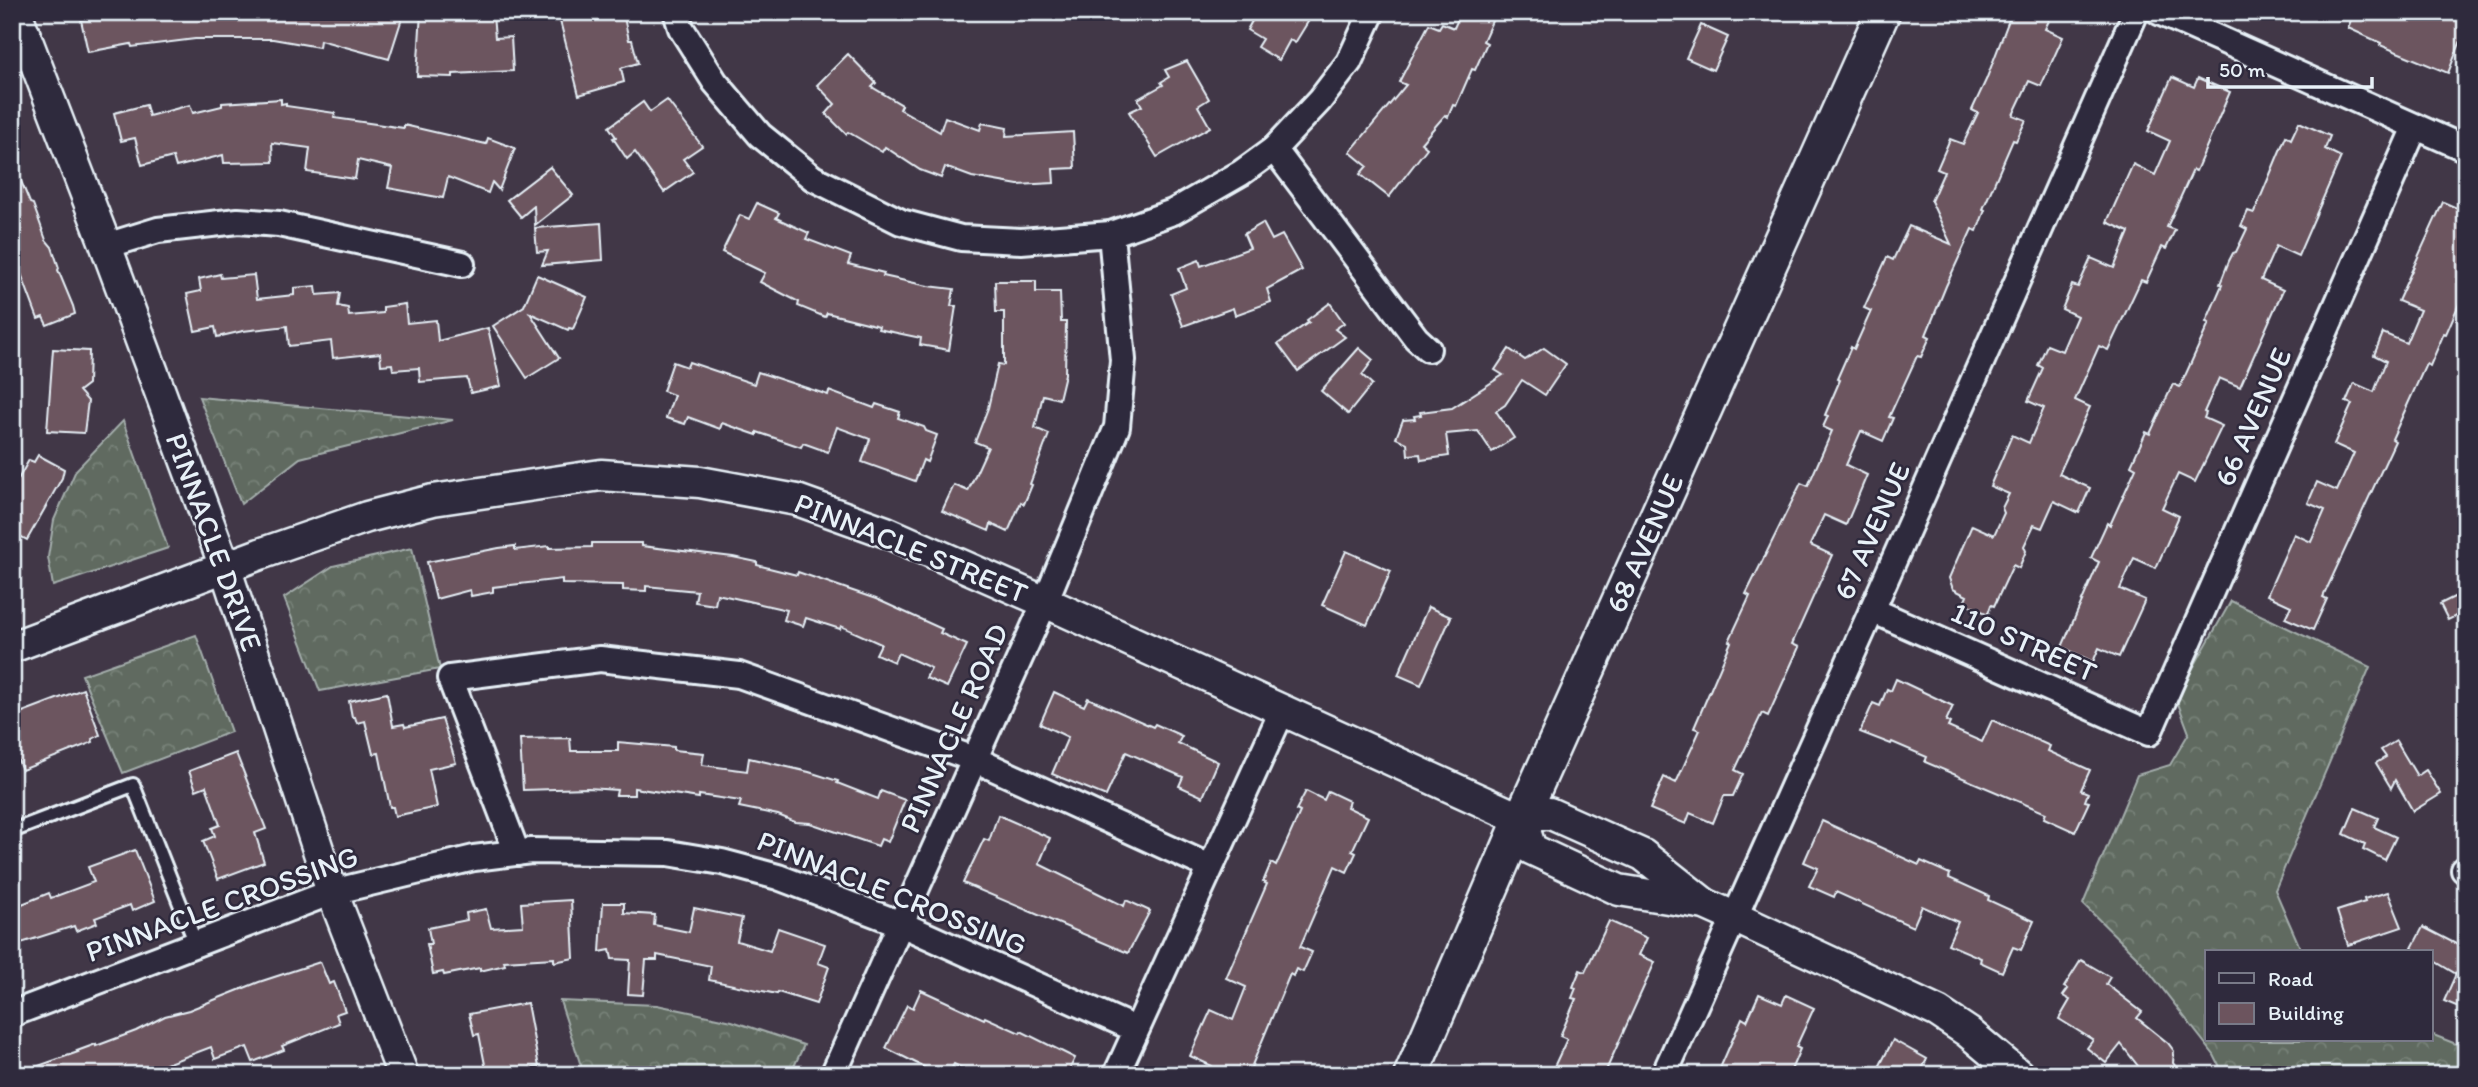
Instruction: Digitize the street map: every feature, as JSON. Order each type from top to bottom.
[{"type":"main road","name":"68 AVENUE","points":[[1411,1075],[1521,819],[1882,12]]},
{"type":"street","name":"PINNACLE DRIVE","points":[[16,12],[225,567],[332,892],[402,1075]]},
{"type":"street","points":[[676,12],[681,28],[715,82],[760,135],[813,178],[901,222],[961,237],[1021,241],[1111,234],[1173,212],[1241,173],[1274,149],[1320,100],[1349,62],[1372,12]]},
{"type":"street","name":"67 AVENUE","points":[[1664,1075],[2136,12]]},
{"type":"street","points":[[2160,12],[2466,149]]},
{"type":"street","name":"66 AVENUE","points":[[2149,733],[2415,127]]},
{"type":"street","points":[[1274,149],[1376,285],[1428,349]]},
{"type":"street","points":[[106,246],[158,230],[238,221],[291,227],[462,264]]},
{"type":"street","name":"PINNACLE ROAD","points":[[833,1075],[1045,602],[1117,427],[1123,360],[1111,234]]},
{"type":"street","name":"PINNACLE STREET","points":[[12,647],[367,517],[433,500],[601,475],[700,482],[797,500],[886,532],[1283,709],[1521,819]]},
{"type":"street","name":"110 STREET","points":[[1872,610],[2149,733]]},
{"type":"street","points":[[517,853],[450,678],[600,659],[738,676],[974,760],[1210,867]]},
{"type":"street","points":[[1116,1075],[1283,709]]},
{"type":"street","points":[[1705,904],[1643,855],[1549,813],[1521,819],[1531,849],[1619,890],[1705,904],[1734,917],[1938,1012],[1968,1032],[2019,1075]]},
{"type":"street","name":"PINNACLE CROSSING","points":[[12,1014],[332,892],[474,858],[531,851],[668,853],[722,862],[778,877],[901,924],[1135,1029]]},
{"type":"lane","points":[[12,831],[133,785],[196,944]]},
{"type":"green space","points":[[199,397],[453,420],[300,458],[241,504]]},
{"type":"green space","points":[[123,421],[168,548],[53,586],[48,557],[54,520],[76,470]]},
{"type":"green space","points":[[412,548],[440,669],[320,691],[284,598],[333,566]]},
{"type":"green space","points":[[2231,601],[2370,667],[2275,890],[2301,950],[2205,950],[2205,1042],[2432,1042],[2432,1034],[2466,1048],[2466,1075],[2224,1075],[2214,1055],[2140,960],[2083,904],[2137,775],[2170,765],[2189,733],[2176,698]]},
{"type":"green space","points":[[196,635],[231,732],[123,773],[82,675]]},
{"type":"green space","points":[[560,1001],[657,1005],[732,1021],[804,1045],[790,1075],[584,1075]]},
{"type":"building","points":[[88,12],[404,12],[389,59],[320,40],[319,47],[273,39],[195,39],[132,47],[131,44],[88,52],[81,20],[89,18]]},
{"type":"building","points":[[421,12],[461,12],[461,17],[493,15],[495,38],[511,37],[513,71],[453,74],[453,77],[417,76]]},
{"type":"building","points":[[576,12],[603,12],[604,17],[623,13],[638,63],[621,68],[624,82],[579,95],[559,17]]},
{"type":"building","points":[[1257,12],[1314,12],[1295,43],[1290,40],[1279,60],[1257,47],[1262,39],[1247,30]]},
{"type":"building","points":[[1461,12],[1496,12],[1483,41],[1487,43],[1456,106],[1453,105],[1448,117],[1445,115],[1421,143],[1427,148],[1389,197],[1360,174],[1367,166],[1350,152],[1406,85],[1399,82],[1429,24],[1439,28],[1442,23],[1454,28]]},
{"type":"building","points":[[2012,12],[2053,12],[2045,29],[2063,37],[2041,86],[2029,81],[2013,115],[2026,120],[2016,141],[2013,140],[1983,209],[1985,210],[1977,231],[1972,229],[1946,286],[1926,335],[1930,337],[1921,357],[1917,356],[1889,417],[1893,418],[1883,441],[1861,431],[1846,465],[1867,475],[1846,525],[1824,515],[1810,545],[1832,555],[1792,644],[1799,647],[1768,716],[1762,713],[1735,770],[1743,774],[1733,796],[1724,796],[1713,823],[1690,813],[1686,824],[1650,809],[1664,777],[1676,783],[1700,730],[1694,728],[1750,596],[1746,594],[1801,483],[1808,486],[1832,431],[1823,427],[1828,416],[1825,415],[1851,347],[1854,349],[1871,311],[1864,308],[1887,257],[1893,260],[1909,226],[1951,244],[1931,201],[1944,172],[1937,169],[1950,139],[1963,144],[1978,113],[1972,110]]},
{"type":"building","points":[[2354,12],[2449,12],[2466,19],[2466,28],[2448,73],[2380,45],[2381,43],[2348,28]]},
{"type":"building","points":[[1701,25],[1728,37],[1713,70],[1686,58]]},
{"type":"building","points":[[848,54],[876,83],[872,87],[902,105],[900,109],[940,132],[945,117],[980,130],[982,123],[1007,128],[1006,136],[1073,132],[1075,168],[1053,169],[1054,183],[1018,185],[972,177],[945,167],[941,178],[920,170],[885,147],[882,152],[848,132],[846,134],[826,114],[835,104],[817,85]]},
{"type":"building","points":[[1187,61],[1209,99],[1198,106],[1210,127],[1157,157],[1129,112],[1142,106],[1138,99],[1163,85],[1161,82],[1169,77],[1165,70]]},
{"type":"building","points":[[2172,77],[2194,87],[2198,78],[2230,92],[2196,171],[2193,170],[2167,227],[2175,230],[2166,249],[2162,247],[2146,282],[2141,280],[2108,350],[2099,346],[2075,400],[2090,407],[2059,474],[2090,488],[2079,513],[2054,501],[2042,528],[2034,525],[2024,546],[2026,551],[2019,568],[2013,565],[1988,614],[1964,603],[1967,596],[1953,589],[1949,578],[1972,525],[1994,535],[2004,513],[2002,508],[2009,494],[1990,486],[2012,435],[2029,443],[2044,408],[2028,401],[2043,368],[2038,365],[2047,345],[2062,351],[2077,316],[2062,309],[2072,285],[2078,287],[2091,258],[2114,268],[2129,232],[2107,222],[2133,164],[2155,175],[2170,141],[2148,131]]},
{"type":"building","points":[[281,99],[281,104],[286,103],[286,106],[335,113],[334,118],[404,128],[404,125],[486,144],[488,138],[515,148],[499,190],[492,182],[488,193],[448,177],[443,198],[388,188],[392,168],[358,160],[355,179],[307,172],[310,148],[272,143],[273,162],[224,163],[223,155],[176,167],[173,157],[142,165],[135,138],[121,141],[114,113],[146,105],[149,116],[190,105],[193,113],[222,106],[222,103]]},
{"type":"building","points":[[667,100],[702,146],[683,159],[693,172],[664,192],[635,152],[627,159],[609,127],[643,102],[650,112]]},
{"type":"building","points":[[2299,122],[2330,136],[2325,149],[2341,157],[2298,256],[2276,246],[2261,280],[2283,290],[2240,387],[2219,378],[2204,412],[2204,418],[2222,426],[2195,482],[2178,474],[2162,508],[2179,516],[2156,568],[2134,558],[2120,589],[2145,600],[2119,657],[2099,648],[2093,662],[2062,647],[2099,562],[2091,558],[2107,523],[2110,525],[2136,468],[2131,465],[2146,432],[2150,434],[2173,384],[2180,387],[2209,323],[2206,322],[2229,261],[2247,229],[2241,226],[2248,211],[2254,213],[2286,136],[2291,139]]},
{"type":"building","points":[[12,159],[46,240],[52,247],[75,314],[47,325],[43,317],[38,319],[16,260],[20,259],[12,240]]},
{"type":"building","points":[[550,167],[573,195],[535,225],[534,206],[521,217],[507,200]]},
{"type":"building","points":[[2443,202],[2466,212],[2466,288],[2430,366],[2426,364],[2392,439],[2395,441],[2323,597],[2327,599],[2313,630],[2285,618],[2291,606],[2267,595],[2294,534],[2311,542],[2325,510],[2308,503],[2317,482],[2337,491],[2354,453],[2334,444],[2352,404],[2346,402],[2354,383],[2374,392],[2386,361],[2374,355],[2383,333],[2406,343],[2420,310],[2398,301]]},
{"type":"building","points":[[757,203],[779,213],[776,218],[809,233],[806,239],[851,256],[848,264],[884,273],[883,276],[954,289],[951,306],[956,306],[949,350],[920,345],[921,338],[878,329],[879,326],[827,313],[825,317],[798,306],[799,302],[760,282],[765,273],[722,252],[740,215],[749,219]]},
{"type":"building","points":[[601,223],[603,260],[542,265],[548,251],[537,252],[535,228]]},
{"type":"building","points":[[1263,223],[1272,240],[1282,235],[1302,270],[1267,289],[1271,302],[1235,315],[1233,308],[1183,326],[1171,294],[1186,288],[1179,268],[1199,260],[1201,266],[1250,248],[1244,234]]},
{"type":"building","points":[[220,274],[221,278],[254,275],[257,299],[294,295],[294,288],[316,286],[317,295],[340,293],[338,306],[348,308],[349,316],[383,313],[383,307],[405,304],[407,323],[436,320],[438,341],[488,328],[501,386],[471,393],[467,378],[420,382],[419,368],[393,370],[392,364],[381,365],[380,353],[333,358],[331,341],[289,346],[287,326],[217,337],[215,327],[195,331],[187,294],[201,291],[199,279]]},
{"type":"building","points":[[537,275],[587,297],[573,329],[568,330],[530,313],[559,358],[527,378],[493,326],[524,306]]},
{"type":"building","points":[[995,281],[1036,281],[1036,292],[1060,292],[1061,322],[1066,322],[1065,374],[1059,399],[1043,395],[1035,428],[1049,434],[1030,484],[1032,485],[1008,532],[991,524],[989,531],[942,511],[954,485],[968,491],[988,447],[975,442],[988,408],[998,364],[1004,365],[1004,312],[996,312]]},
{"type":"building","points":[[1330,303],[1344,323],[1335,329],[1345,337],[1298,371],[1278,344]]},
{"type":"building","points":[[1359,348],[1373,360],[1362,375],[1372,384],[1348,414],[1321,391]]},
{"type":"building","points":[[1544,348],[1566,364],[1545,395],[1522,380],[1505,405],[1496,411],[1514,438],[1492,452],[1478,431],[1446,434],[1449,456],[1421,460],[1420,454],[1408,455],[1407,443],[1396,438],[1403,420],[1415,419],[1414,416],[1421,415],[1420,412],[1452,408],[1503,375],[1495,370],[1509,349],[1525,360]]},
{"type":"building","points":[[53,349],[89,351],[88,384],[79,391],[88,401],[84,433],[47,431]]},
{"type":"building","points":[[673,362],[687,367],[689,362],[754,384],[758,372],[828,395],[829,391],[874,408],[876,404],[900,412],[898,418],[924,427],[926,431],[937,435],[927,462],[923,460],[915,481],[862,462],[870,439],[837,427],[828,452],[803,443],[801,447],[757,432],[757,435],[722,423],[720,429],[688,417],[685,424],[666,418],[674,395],[663,391]]},
{"type":"building","points":[[38,455],[64,469],[62,478],[27,540],[12,532],[12,490],[29,460],[34,462]]},
{"type":"building","points":[[592,543],[642,543],[642,546],[733,557],[797,575],[798,572],[876,599],[942,629],[940,633],[967,645],[947,687],[926,678],[931,668],[898,653],[894,662],[876,654],[881,644],[841,626],[840,629],[806,618],[803,626],[784,620],[787,610],[717,594],[715,605],[695,602],[697,591],[646,586],[646,591],[623,590],[623,585],[562,584],[562,579],[493,587],[493,592],[471,596],[470,590],[436,599],[427,562],[515,546],[515,550],[549,546],[592,547]]},
{"type":"building","points":[[1346,551],[1391,571],[1367,625],[1322,605]]},
{"type":"building","points":[[2466,591],[2466,611],[2448,620],[2440,604]]},
{"type":"building","points":[[1428,607],[1451,617],[1421,685],[1398,675]]},
{"type":"building","points":[[1896,679],[1953,706],[1946,721],[1950,723],[1948,727],[1982,742],[1992,720],[2050,746],[2048,751],[2090,770],[2081,790],[2088,793],[2085,801],[2089,802],[2075,832],[2044,818],[2046,813],[1925,762],[1927,757],[1860,732],[1873,703],[1880,706],[1887,689],[1891,691]]},
{"type":"building","points":[[83,689],[100,735],[92,739],[93,742],[22,770],[12,745],[12,716]]},
{"type":"building","points":[[1054,692],[1084,706],[1088,698],[1153,727],[1155,724],[1182,736],[1178,743],[1218,762],[1203,797],[1179,786],[1183,777],[1126,752],[1106,796],[1052,774],[1068,737],[1040,724]]},
{"type":"building","points":[[387,693],[393,726],[404,724],[405,727],[442,719],[456,763],[429,769],[437,807],[395,816],[393,807],[390,807],[379,753],[373,754],[365,721],[357,723],[355,717],[352,717],[349,701]]},
{"type":"building","points":[[570,738],[571,751],[618,751],[618,742],[674,747],[674,750],[704,753],[702,765],[747,771],[749,758],[838,781],[837,783],[878,799],[881,791],[905,800],[888,842],[881,839],[878,846],[810,823],[795,822],[778,815],[739,807],[741,801],[634,788],[634,795],[616,795],[617,790],[588,788],[523,790],[520,739]]},
{"type":"building","points":[[2396,741],[2417,776],[2426,770],[2441,794],[2413,811],[2395,780],[2391,788],[2376,763],[2386,757],[2381,750]]},
{"type":"building","points":[[236,753],[266,829],[255,833],[264,862],[218,879],[203,841],[215,836],[212,828],[220,825],[206,786],[196,790],[189,771]]},
{"type":"building","points":[[1306,791],[1324,800],[1328,791],[1349,801],[1347,807],[1368,817],[1352,851],[1356,853],[1347,872],[1335,866],[1300,947],[1312,952],[1303,972],[1296,969],[1293,976],[1290,974],[1248,1075],[1208,1075],[1212,1066],[1190,1056],[1211,1010],[1233,1020],[1246,987],[1226,978],[1267,884],[1263,882],[1271,863],[1276,866],[1300,812],[1296,810]]},
{"type":"building","points":[[2355,808],[2378,818],[2374,827],[2396,837],[2385,860],[2363,849],[2365,844],[2344,834]]},
{"type":"building","points":[[998,815],[1050,838],[1039,864],[1124,906],[1126,900],[1150,911],[1128,953],[963,883],[984,839],[989,841]]},
{"type":"building","points":[[1822,821],[1919,865],[1921,861],[1950,874],[1949,878],[1989,896],[1988,900],[2034,921],[2021,950],[2013,947],[2002,972],[1980,962],[1981,958],[1948,944],[1958,922],[1922,906],[1913,927],[1836,892],[1834,897],[1809,886],[1818,868],[1804,862]]},
{"type":"building","points":[[135,850],[155,901],[132,911],[130,905],[95,918],[97,923],[76,931],[74,926],[12,946],[12,908],[49,893],[51,898],[94,882],[88,867]]},
{"type":"building","points":[[2388,892],[2402,927],[2348,945],[2337,911]]},
{"type":"building","points":[[571,900],[574,958],[554,962],[554,958],[504,961],[505,965],[480,971],[480,968],[444,975],[443,972],[433,974],[427,944],[431,944],[428,928],[467,920],[466,913],[486,909],[491,928],[523,926],[521,903]]},
{"type":"building","points":[[603,903],[624,903],[624,913],[655,915],[654,925],[689,932],[694,908],[742,918],[737,941],[770,951],[778,928],[825,944],[818,963],[829,967],[816,1004],[778,992],[777,994],[709,980],[711,966],[657,955],[657,960],[646,960],[643,995],[628,994],[630,960],[612,959],[610,950],[600,952]]},
{"type":"building","points":[[1609,921],[1647,938],[1639,955],[1655,962],[1604,1075],[1562,1075],[1552,1071],[1567,1039],[1560,1036],[1576,999],[1572,998],[1576,988],[1573,987],[1580,970],[1585,972]]},
{"type":"building","points":[[2423,927],[2466,949],[2466,1010],[2444,1001],[2456,974],[2432,960],[2432,950],[2412,948]]},
{"type":"building","points":[[2081,960],[2110,977],[2106,984],[2142,1012],[2137,1018],[2168,1043],[2174,1051],[2173,1063],[2182,1075],[2145,1075],[2121,1044],[2106,1063],[2087,1048],[2093,1040],[2059,1019],[2070,1000],[2063,996],[2068,989],[2064,987]]},
{"type":"building","points":[[320,962],[329,984],[334,982],[345,1011],[336,1014],[339,1023],[282,1046],[284,1050],[253,1062],[247,1047],[215,1059],[211,1047],[166,1064],[167,1066],[146,1075],[22,1075],[21,1072],[136,1031],[165,1016],[189,1010],[259,982]]},
{"type":"building","points":[[921,990],[984,1019],[985,1017],[1020,1033],[1021,1031],[1075,1058],[1067,1075],[978,1075],[954,1064],[949,1073],[942,1070],[940,1075],[886,1048],[907,1005],[913,1008]]},
{"type":"building","points":[[1759,994],[1782,1004],[1786,995],[1814,1008],[1796,1047],[1800,1049],[1789,1075],[1717,1075],[1742,1018],[1747,1021]]},
{"type":"building","points":[[527,1003],[539,1067],[512,1072],[513,1075],[487,1075],[479,1034],[474,1035],[469,1014]]},
{"type":"building","points":[[1893,1040],[1927,1059],[1919,1075],[1875,1075]]}]
